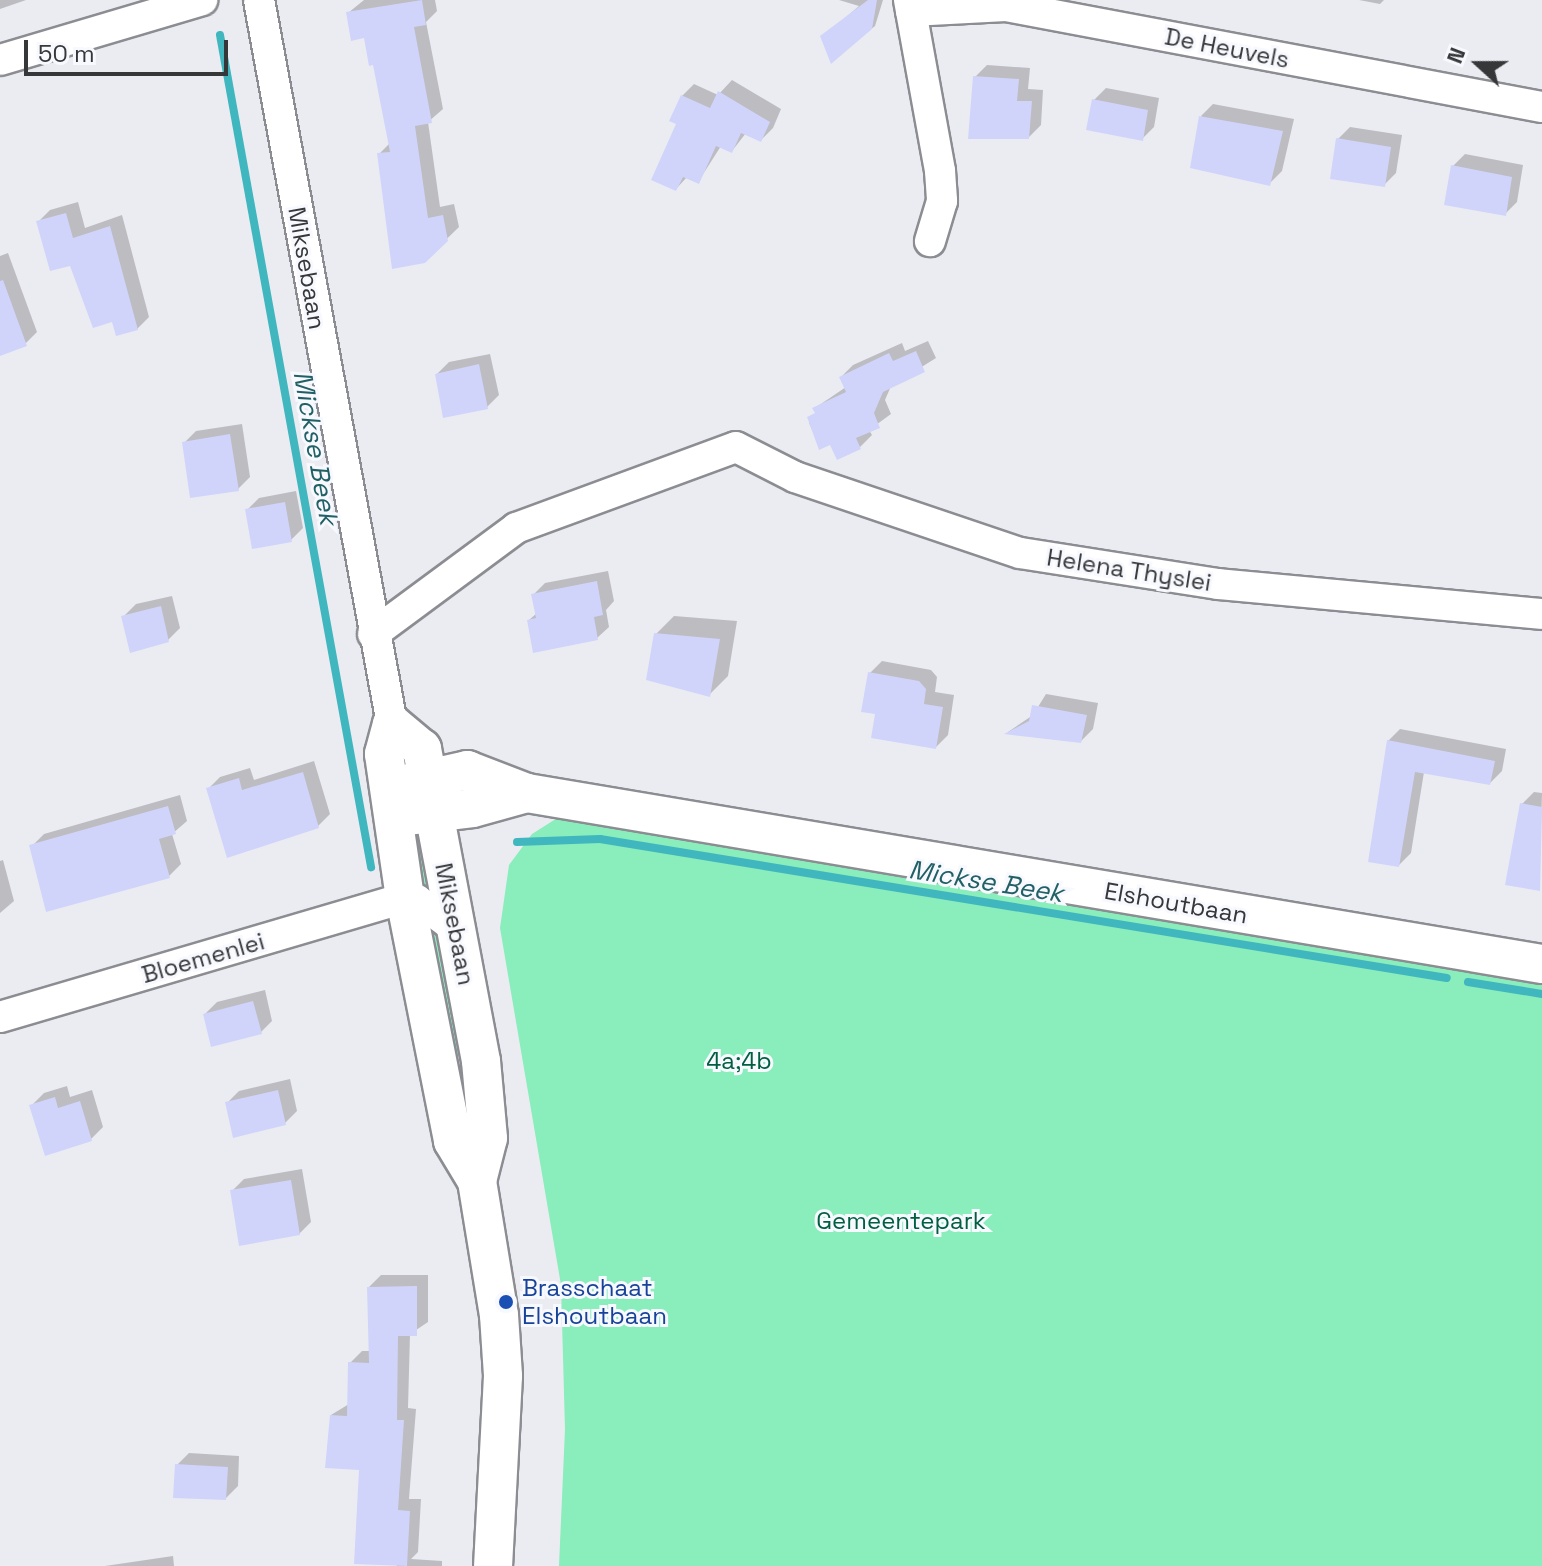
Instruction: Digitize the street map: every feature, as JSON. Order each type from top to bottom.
[{"type":"main road","name":"Miksebaan","points":[[470,1140],[481,1061],[422,749],[392,724],[384,754],[405,898],[470,1140],[503,1376],[493,1566]]},
{"type":"main road","name":"Elshoutbaan","points":[[391,803],[431,795],[473,808],[527,793],[1542,964]]},
{"type":"street","points":[[0,60],[202,0]]},
{"type":"street","name":"Miksebaan","points":[[259,0],[373,634],[392,724]]},
{"type":"street","points":[[910,5],[937,151],[942,201],[930,241]]},
{"type":"street","name":"De Heuvels","points":[[910,5],[1006,6],[1542,107]]},
{"type":"street","name":"Helena Thyslei","points":[[373,634],[516,528],[736,447],[783,473],[1020,553],[1218,584],[1542,614]]},
{"type":"street","points":[[405,898],[417,900],[455,928]]},
{"type":"street","name":"Bloemenlei","points":[[0,1017],[405,898]]},
{"type":"green space","name":"Gemeentepark","points":[[562,815],[1542,979],[1542,1566],[559,1566],[565,1429],[561,1285],[500,928],[509,865],[532,834]]},
{"type":"green space","points":[[412,823],[419,833],[436,903],[412,890]]},
{"type":"green space","points":[[417,912],[440,929],[464,1054],[443,1059]]},
{"type":"building","points":[[422,0],[426,25],[414,27],[432,123],[415,126],[428,218],[443,215],[448,241],[425,263],[392,269],[377,153],[390,152],[373,65],[369,66],[364,38],[351,41],[346,12]]},
{"type":"building","points":[[868,0],[877,0],[872,29],[831,64],[820,36]]},
{"type":"building","points":[[973,76],[1019,79],[1017,101],[1032,101],[1029,139],[968,139]]},
{"type":"building","points":[[718,91],[770,122],[761,142],[741,133],[732,153],[716,146],[699,184],[683,177],[676,191],[651,180],[676,124],[669,121],[681,95],[710,108]]},
{"type":"building","points":[[1092,99],[1148,110],[1143,141],[1086,130]]},
{"type":"building","points":[[1199,116],[1283,131],[1270,186],[1190,168]]},
{"type":"building","points":[[1336,138],[1391,147],[1385,187],[1330,179]]},
{"type":"building","points":[[1451,165],[1512,177],[1506,216],[1444,205]]},
{"type":"building","points":[[66,213],[73,238],[110,226],[138,330],[116,336],[112,322],[93,328],[70,266],[50,271],[36,221]]},
{"type":"building","points":[[3,280],[27,346],[0,356],[0,281]]},
{"type":"building","points":[[916,351],[925,372],[883,392],[874,413],[880,428],[856,438],[861,449],[837,460],[830,445],[819,450],[807,417],[815,413],[812,408],[846,392],[839,377],[889,353],[893,361]]},
{"type":"building","points":[[479,364],[488,409],[443,418],[435,374]]},
{"type":"building","points":[[230,434],[239,491],[190,498],[182,442]]},
{"type":"building","points":[[285,502],[292,542],[252,549],[245,509]]},
{"type":"building","points":[[597,581],[603,615],[594,617],[598,640],[533,653],[527,620],[536,618],[531,594]]},
{"type":"building","points":[[161,606],[169,642],[130,653],[121,616]]},
{"type":"building","points":[[654,633],[720,639],[710,697],[646,680]]},
{"type":"building","points":[[868,672],[919,681],[926,689],[924,704],[943,707],[936,749],[871,738],[875,714],[861,712]]},
{"type":"building","points":[[1032,705],[1087,715],[1081,743],[1004,734],[1029,721]]},
{"type":"building","points":[[1387,740],[1495,761],[1490,785],[1415,772],[1399,867],[1368,862]]},
{"type":"building","points":[[303,772],[319,828],[227,858],[206,788],[239,778],[242,790]]},
{"type":"building","points":[[1520,803],[1542,807],[1540,891],[1505,885]]},
{"type":"building","points":[[168,806],[176,834],[159,839],[170,878],[46,912],[29,845]]},
{"type":"building","points":[[253,1001],[262,1034],[211,1047],[203,1014]]},
{"type":"building","points":[[278,1090],[286,1125],[233,1138],[225,1102]]},
{"type":"building","points":[[55,1097],[58,1108],[80,1101],[92,1141],[45,1156],[29,1105]]},
{"type":"building","points":[[291,1180],[300,1235],[239,1246],[230,1190]]},
{"type":"building","points":[[417,1286],[417,1336],[398,1336],[397,1420],[404,1420],[398,1510],[410,1511],[407,1566],[354,1564],[359,1470],[325,1468],[330,1415],[347,1416],[348,1362],[369,1363],[367,1287]]},
{"type":"building","points":[[175,1464],[228,1467],[226,1500],[173,1498]]},
{"type":"waterway","name":"Mickse Beek","points":[[220,35],[371,867]]},
{"type":"waterway","name":"Mickse Beek","points":[[517,842],[600,839],[1447,978]]},
{"type":"waterway","name":"Mickse Beek","points":[[1468,982],[1542,994]]},
{"type":"place","name":"Brasschaat Elshoutbaan","points":[[506,1302]]},
{"type":"park label","name":"4a;4b","points":[[739,1061]]}]
